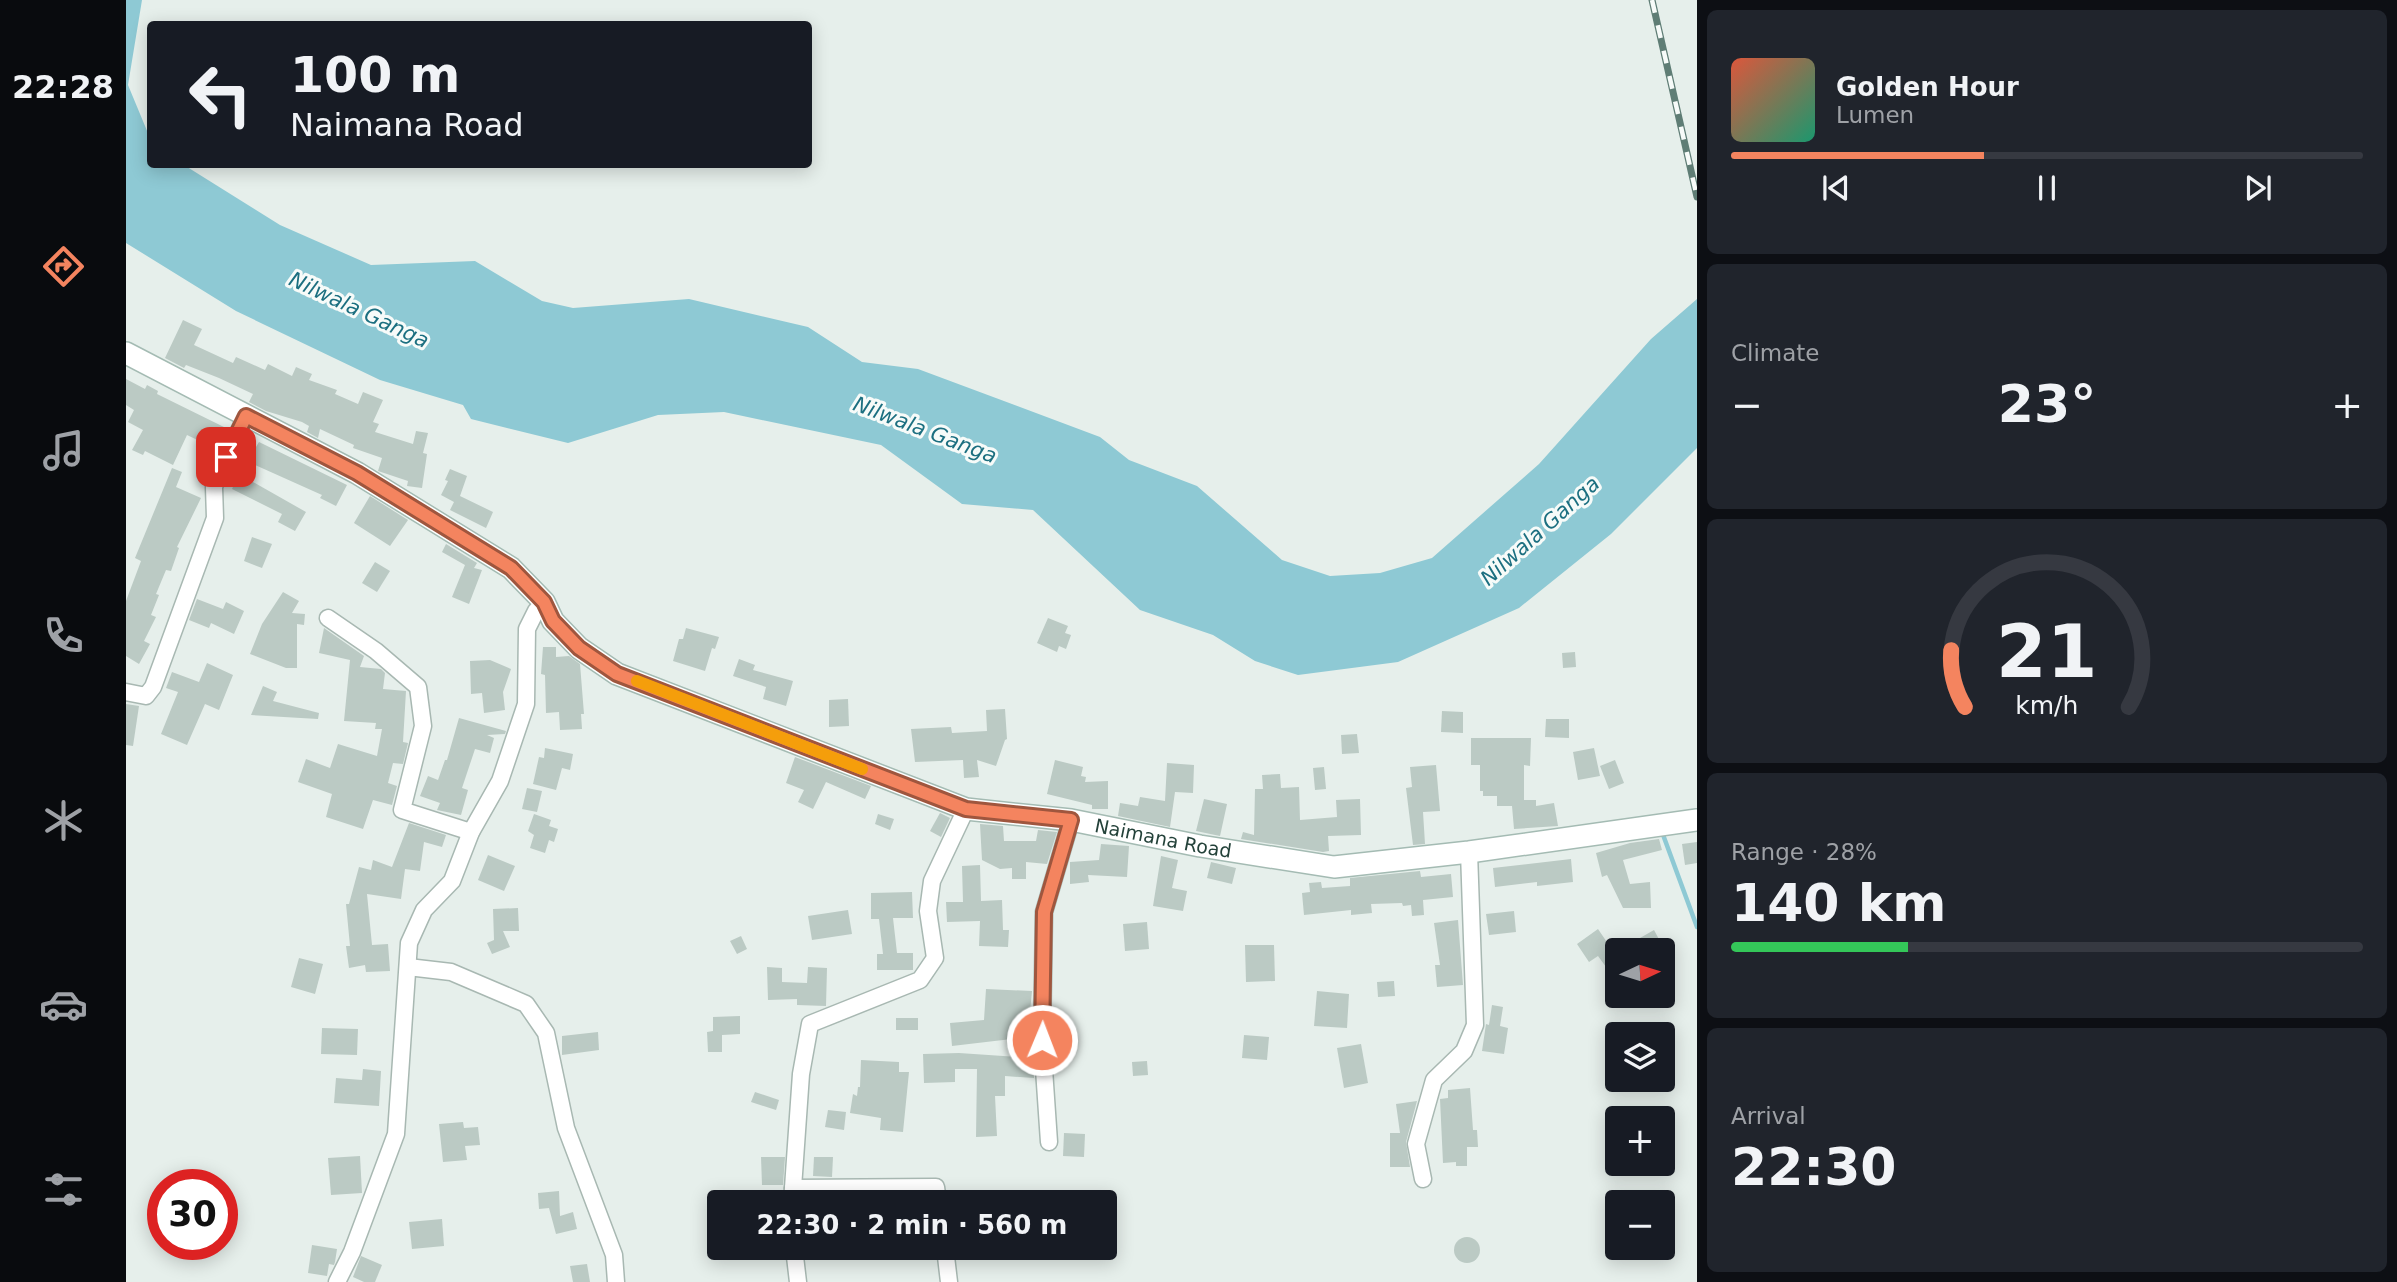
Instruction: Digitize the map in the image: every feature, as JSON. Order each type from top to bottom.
[{"type":"street","name":"Naimana Road","points":[[126,353],[357,473],[511,568],[544,602],[553,621],[579,648],[617,674],[966,809],[1071,820],[1200,846],[1334,866],[1469,852],[1697,820]]},
{"type":"street","points":[[126,692],[146,696],[153,687],[215,518],[214,487],[217,478],[246,416]]},
{"type":"street","points":[[337,1282],[352,1252],[396,1134],[409,943],[424,910],[452,881],[471,832],[500,781],[526,704],[527,629],[544,602]]},
{"type":"street","points":[[328,618],[376,651],[418,687],[423,726],[402,810],[471,832]]},
{"type":"street","points":[[793,1190],[801,1074],[810,1024],[920,980],[935,958],[928,911],[932,881],[966,809]]},
{"type":"street","points":[[1049,1142],[1042,1040],[1044,912],[1071,820]]},
{"type":"street","points":[[1423,1179],[1416,1144],[1434,1080],[1464,1051],[1475,1025],[1469,852]]},
{"type":"street","points":[[408,967],[451,972],[526,1004],[545,1033],[566,1128],[614,1255],[616,1282]]},
{"type":"street","points":[[882,1190],[936,1187],[936,1190]]},
{"type":"street","points":[[795,1260],[798,1282]]},
{"type":"street","points":[[946,1260],[949,1282]]},
{"type":"water","name":"Nilwala Ganga","points":[[126,0],[142,0],[128,85],[147,131],[147,168],[189,168],[280,225],[371,265],[475,261],[542,301],[573,308],[689,299],[808,327],[862,362],[918,369],[1100,437],[1129,460],[1197,486],[1282,560],[1330,576],[1380,573],[1432,558],[1539,464],[1651,339],[1697,299],[1697,448],[1611,534],[1519,608],[1398,662],[1298,675],[1255,661],[1213,635],[1140,610],[1033,510],[962,504],[881,445],[724,412],[658,415],[568,443],[471,419],[463,405],[380,380],[236,311],[126,243]]},
{"type":"building","points":[[183,320],[202,329],[194,345],[233,363],[236,357],[265,370],[268,364],[292,376],[296,367],[312,374],[309,380],[337,390],[335,394],[358,404],[363,392],[383,400],[373,422],[379,424],[375,432],[413,444],[416,431],[428,433],[423,453],[427,454],[422,488],[407,486],[408,481],[378,471],[382,458],[353,448],[354,445],[320,429],[318,438],[307,432],[309,426],[302,422],[266,411],[249,402],[253,394],[165,358]]},
{"type":"building","points":[[126,379],[145,389],[147,385],[158,391],[157,394],[228,429],[206,476],[197,472],[210,446],[187,435],[173,465],[145,451],[143,455],[132,450],[143,430],[128,422],[134,410],[126,405]]},
{"type":"building","points":[[246,442],[256,447],[259,442],[347,485],[336,506],[320,498],[322,495],[246,461],[239,456]]},
{"type":"building","points":[[172,468],[182,472],[176,487],[201,498],[177,547],[179,548],[171,571],[166,570],[156,594],[159,595],[151,615],[156,617],[144,641],[150,644],[139,664],[126,656],[126,601],[141,561],[135,558]]},
{"type":"building","points":[[450,469],[467,476],[460,496],[493,512],[486,528],[450,510],[454,502],[441,495]]},
{"type":"building","points":[[239,474],[306,512],[295,531],[278,522],[282,514],[232,489]]},
{"type":"building","points":[[370,496],[408,520],[390,546],[354,523]]},
{"type":"building","points":[[252,537],[272,544],[262,568],[244,561]]},
{"type":"building","points":[[446,544],[477,563],[474,568],[482,570],[469,604],[452,597],[465,565],[442,552]]},
{"type":"building","points":[[375,562],[390,571],[377,592],[362,583]]},
{"type":"building","points":[[283,592],[299,601],[292,613],[305,614],[304,625],[297,624],[297,668],[286,668],[250,654],[262,624]]},
{"type":"building","points":[[197,599],[223,609],[226,602],[244,611],[234,634],[211,623],[209,628],[189,620]]},
{"type":"building","points":[[1048,618],[1068,626],[1065,633],[1071,635],[1066,649],[1059,646],[1057,652],[1037,643]]},
{"type":"building","points":[[324,628],[364,656],[360,667],[381,669],[385,673],[383,689],[406,691],[403,742],[408,743],[403,764],[393,763],[388,783],[397,786],[392,805],[373,800],[363,829],[326,817],[332,794],[298,782],[306,759],[330,768],[338,744],[377,756],[382,729],[375,729],[376,723],[344,721],[350,660],[319,653]]},
{"type":"building","points":[[686,628],[719,637],[715,649],[712,648],[705,671],[673,661],[679,639],[683,639]]},
{"type":"building","points":[[543,647],[556,647],[556,657],[569,656],[580,664],[584,714],[581,714],[582,729],[560,730],[559,712],[546,713],[545,675],[541,674]]},
{"type":"building","points":[[1575,652],[1576,667],[1563,668],[1562,653]]},
{"type":"building","points":[[739,659],[755,665],[753,670],[793,681],[786,706],[763,699],[766,687],[733,676]]},
{"type":"building","points":[[490,660],[511,669],[503,692],[505,710],[484,713],[482,693],[471,694],[470,661]]},
{"type":"building","points":[[207,663],[233,675],[219,710],[205,704],[187,745],[161,734],[178,692],[166,688],[172,672],[199,682]]},
{"type":"building","points":[[263,686],[277,692],[273,701],[319,713],[318,719],[251,715]]},
{"type":"building","points":[[848,699],[849,726],[829,727],[829,700]]},
{"type":"building","points":[[126,704],[139,706],[133,746],[126,745]]},
{"type":"building","points":[[1005,709],[1007,739],[996,766],[977,760],[979,777],[964,778],[963,760],[915,762],[911,729],[951,727],[952,733],[987,731],[986,710]]},
{"type":"building","points":[[1442,711],[1463,712],[1463,733],[1441,732]]},
{"type":"building","points":[[459,718],[506,731],[505,734],[487,735],[494,738],[490,753],[475,749],[462,788],[468,790],[461,815],[437,810],[440,803],[420,796],[428,776],[438,780],[447,760]]},
{"type":"building","points":[[1546,719],[1569,719],[1569,738],[1545,737]]},
{"type":"building","points":[[1357,734],[1359,753],[1342,754],[1341,735]]},
{"type":"building","points":[[1471,738],[1531,738],[1530,766],[1524,765],[1524,800],[1536,800],[1536,806],[1554,803],[1558,826],[1514,829],[1512,806],[1497,806],[1497,796],[1483,796],[1483,791],[1480,791],[1480,765],[1471,765]]},
{"type":"building","points":[[545,748],[573,754],[570,770],[562,768],[556,790],[533,784],[539,757],[544,758]]},
{"type":"building","points":[[1594,748],[1600,776],[1578,780],[1573,752]]},
{"type":"building","points":[[795,757],[871,786],[865,799],[826,782],[813,809],[798,802],[804,790],[786,783]]},
{"type":"building","points":[[1055,760],[1083,767],[1081,776],[1086,777],[1085,782],[1108,781],[1108,809],[1092,809],[1092,805],[1047,794]]},
{"type":"building","points":[[1615,760],[1624,783],[1609,789],[1600,766]]},
{"type":"building","points":[[1167,763],[1194,765],[1193,793],[1175,792],[1170,827],[1118,816],[1120,803],[1138,806],[1140,797],[1165,801]]},
{"type":"building","points":[[1436,765],[1440,811],[1423,812],[1425,844],[1413,845],[1406,788],[1412,787],[1410,767]]},
{"type":"building","points":[[1324,767],[1326,789],[1315,790],[1313,768]]},
{"type":"building","points":[[1280,774],[1281,788],[1299,787],[1300,820],[1337,817],[1336,800],[1360,799],[1361,835],[1328,836],[1329,851],[1323,852],[1241,839],[1243,832],[1254,835],[1255,789],[1263,789],[1262,775]]},
{"type":"building","points":[[527,788],[542,791],[537,812],[522,809]]},
{"type":"building","points":[[1204,799],[1227,804],[1220,836],[1196,831]]},
{"type":"building","points":[[940,813],[950,818],[941,837],[930,831]]},
{"type":"building","points":[[534,814],[551,820],[549,826],[558,829],[554,842],[549,840],[545,853],[530,848],[534,835],[528,831]]},
{"type":"building","points":[[878,814],[894,819],[890,830],[875,824]]},
{"type":"building","points":[[409,823],[446,835],[442,847],[424,842],[420,871],[405,869],[401,899],[367,894],[372,945],[388,944],[390,971],[366,972],[365,965],[349,968],[346,904],[349,904],[359,867],[371,870],[373,860],[392,867]]},
{"type":"building","points":[[980,824],[1003,826],[1004,841],[1036,841],[1038,830],[1057,832],[1047,864],[1026,862],[1026,879],[1012,879],[1012,868],[1000,869],[982,860]]},
{"type":"building","points":[[1659,839],[1662,850],[1623,860],[1630,884],[1650,882],[1651,908],[1623,908],[1607,875],[1602,877],[1596,853],[1630,843]]},
{"type":"building","points":[[1697,842],[1697,863],[1685,865],[1682,844]]},
{"type":"building","points":[[1101,844],[1129,846],[1127,877],[1088,875],[1089,882],[1070,884],[1070,862],[1099,860]]},
{"type":"building","points":[[488,855],[515,866],[504,891],[478,880]]},
{"type":"building","points":[[1161,856],[1178,860],[1172,888],[1187,891],[1183,911],[1153,906]]},
{"type":"building","points":[[1571,859],[1573,882],[1537,886],[1537,882],[1495,887],[1493,868]]},
{"type":"building","points":[[1211,862],[1236,868],[1232,884],[1207,878]]},
{"type":"building","points":[[980,865],[981,901],[1002,900],[1003,930],[1009,930],[1008,947],[979,946],[980,921],[947,922],[946,902],[963,902],[962,866]]},
{"type":"building","points":[[1420,871],[1421,877],[1451,874],[1453,897],[1423,900],[1424,915],[1412,916],[1411,905],[1403,906],[1402,903],[1371,904],[1372,913],[1351,915],[1351,910],[1304,915],[1302,893],[1310,892],[1309,883],[1321,882],[1322,888],[1350,886],[1350,878]]},
{"type":"building","points":[[912,892],[913,918],[893,918],[897,953],[913,953],[913,970],[877,970],[877,954],[883,954],[879,919],[871,919],[871,893]]},
{"type":"building","points":[[518,908],[519,931],[503,931],[510,947],[492,954],[487,943],[494,940],[493,909]]},
{"type":"building","points":[[848,910],[852,934],[812,940],[808,916]]},
{"type":"building","points":[[1514,911],[1516,932],[1489,935],[1486,914]]},
{"type":"building","points":[[1458,920],[1463,985],[1437,987],[1435,965],[1440,965],[1434,923]]},
{"type":"building","points":[[1147,922],[1149,949],[1125,951],[1123,924]]},
{"type":"building","points":[[1598,929],[1605,939],[1605,966],[1598,956],[1589,962],[1577,944]]},
{"type":"building","points":[[1654,930],[1658,938],[1640,938]]},
{"type":"building","points":[[741,936],[747,949],[737,954],[730,941]]},
{"type":"building","points":[[1245,945],[1274,945],[1275,981],[1246,982]]},
{"type":"building","points":[[299,958],[323,964],[315,994],[291,987]]},
{"type":"building","points":[[767,967],[782,968],[782,982],[807,983],[808,967],[827,968],[826,1006],[797,1005],[797,999],[768,1000]]},
{"type":"building","points":[[1394,981],[1395,996],[1378,997],[1377,982]]},
{"type":"building","points":[[986,989],[1032,991],[1030,1012],[1026,1011],[1029,1037],[952,1046],[950,1023],[984,1020]]},
{"type":"building","points":[[1317,991],[1349,994],[1347,1028],[1314,1026]]},
{"type":"building","points":[[1492,1005],[1503,1007],[1500,1026],[1508,1028],[1504,1054],[1482,1051]]},
{"type":"building","points":[[740,1016],[740,1034],[722,1035],[722,1052],[708,1052],[707,1032],[713,1031],[713,1017]]},
{"type":"building","points":[[896,1018],[918,1018],[918,1030],[896,1030]]},
{"type":"building","points":[[322,1028],[358,1029],[357,1055],[321,1054]]},
{"type":"building","points":[[598,1032],[599,1050],[562,1055],[562,1036]]},
{"type":"building","points":[[1244,1035],[1269,1037],[1267,1060],[1242,1058]]},
{"type":"building","points":[[1361,1044],[1368,1083],[1344,1088],[1337,1048]]},
{"type":"building","points":[[959,1053],[1033,1058],[1034,1078],[1005,1076],[1005,1096],[995,1096],[997,1136],[976,1137],[977,1069],[955,1069],[955,1082],[924,1083],[923,1054]]},
{"type":"building","points":[[861,1060],[899,1062],[899,1072],[909,1072],[903,1132],[880,1130],[881,1118],[850,1113],[853,1094],[857,1096],[860,1087]]},
{"type":"building","points":[[1147,1061],[1148,1075],[1133,1076],[1132,1062]]},
{"type":"building","points":[[363,1069],[381,1071],[379,1106],[334,1103],[336,1078],[362,1080]]},
{"type":"building","points":[[1470,1088],[1473,1130],[1477,1130],[1478,1147],[1467,1147],[1467,1166],[1456,1166],[1456,1162],[1443,1163],[1440,1099],[1448,1098],[1448,1090]]},
{"type":"building","points":[[755,1092],[779,1100],[776,1110],[751,1102]]},
{"type":"building","points":[[1417,1101],[1406,1142],[1410,1167],[1390,1167],[1390,1133],[1400,1133],[1396,1104]]},
{"type":"building","points":[[828,1110],[846,1112],[844,1130],[825,1127]]},
{"type":"building","points":[[463,1122],[464,1128],[478,1127],[480,1145],[465,1146],[467,1160],[443,1162],[439,1124]]},
{"type":"building","points":[[1064,1133],[1085,1134],[1084,1157],[1063,1156]]},
{"type":"building","points":[[360,1156],[362,1193],[331,1195],[328,1158]]},
{"type":"building","points":[[761,1157],[785,1157],[783,1185],[762,1185]]},
{"type":"building","points":[[814,1157],[833,1157],[832,1177],[813,1176]]},
{"type":"building","points":[[559,1191],[560,1216],[573,1212],[577,1229],[556,1234],[549,1208],[539,1209],[538,1193]]},
{"type":"building","points":[[442,1219],[444,1246],[412,1249],[409,1222]]},
{"type":"building","points":[[1467,1237],[1476,1241],[1480,1250],[1476,1259],[1467,1263],[1458,1259],[1454,1250],[1458,1241]]},
{"type":"building","points":[[312,1245],[337,1249],[334,1265],[329,1264],[327,1276],[308,1273]]},
{"type":"building","points":[[361,1256],[382,1265],[375,1282],[364,1282],[353,1277]]},
{"type":"building","points":[[587,1264],[590,1282],[573,1282],[570,1266]]},
{"type":"waterway","points":[[1662,832],[1697,927]]},
{"type":"railway","points":[[1652,0],[1697,197]]},
{"type":"slow traffic","points":[[637,681],[862,769]]},
{"type":"route","points":[[226,457],[246,416],[357,473],[511,568],[544,602],[553,621],[579,648],[617,674],[966,809],[1071,820],[1044,912],[1042,1040]]}]
